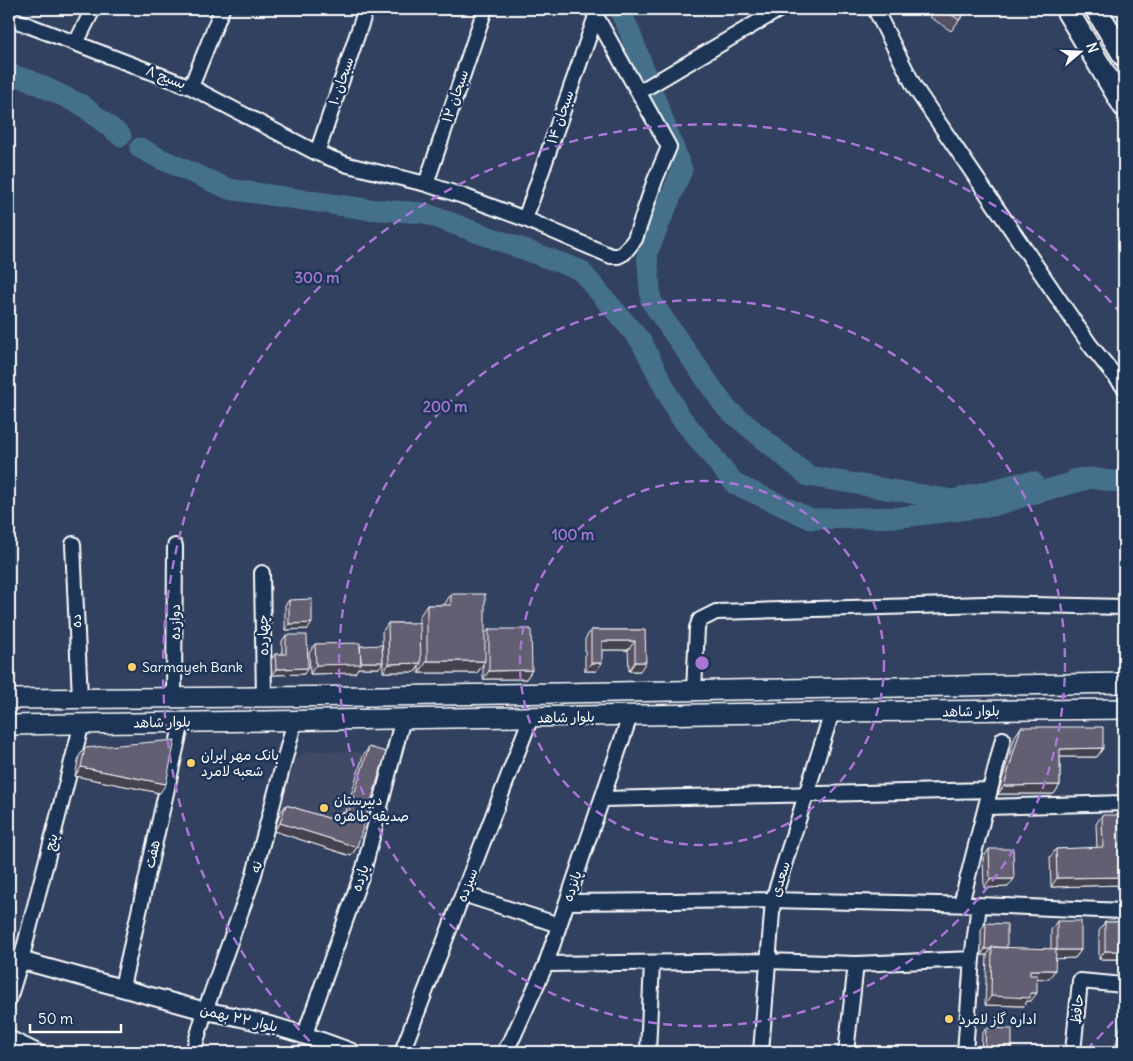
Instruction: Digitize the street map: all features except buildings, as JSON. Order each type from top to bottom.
[{"type":"main road","points":[[1066,9],[1124,106]]},
{"type":"main road","points":[[1096,9],[1124,56]]},
{"type":"main road","name":"بلوار شاهد","points":[[9,699],[264,697],[1124,683]]},
{"type":"main road","points":[[571,692],[572,717]]},
{"type":"main road","points":[[139,698],[140,722]]},
{"type":"main road","name":"بلوار شاهد","points":[[9,725],[1124,709]]},
{"type":"street","points":[[76,43],[93,9]]},
{"type":"street","points":[[192,87],[222,9]]},
{"type":"street","name":"سبحان ۱۰","points":[[316,153],[366,9]]},
{"type":"street","name":"سبحان ۱۲","points":[[426,184],[485,9]]},
{"type":"street","points":[[594,12],[639,92],[780,9]]},
{"type":"street","points":[[875,9],[915,88],[1085,337],[1124,388]]},
{"type":"street","name":"سبحان ۱۴","points":[[525,219],[594,12]]},
{"type":"street","name":"بسیج ۸","points":[[9,18],[192,87],[316,153],[348,165],[426,184],[525,219],[611,256],[618,256],[629,249],[635,239],[654,180],[669,147],[639,92]]},
{"type":"street","name":"ده","points":[[73,544],[80,698]]},
{"type":"street","name":"دوازده","points":[[174,697],[175,546]]},
{"type":"street","name":"چهارده","points":[[262,574],[264,697]]},
{"type":"street","points":[[694,690],[697,628],[700,620],[716,612],[985,604],[1124,607]]},
{"type":"street","name":"سعدی","points":[[762,1052],[773,900],[832,712]]},
{"type":"street","name":"پانزده","points":[[504,1052],[513,1037],[546,964],[630,716]]},
{"type":"street","name":"سیزده","points":[[402,1052],[531,717]]},
{"type":"street","name":"یازده","points":[[305,1034],[364,868],[403,718]]},
{"type":"street","name":"نه","points":[[192,1052],[253,878],[295,720]]},
{"type":"street","name":"هفت","points":[[122,987],[182,722]]},
{"type":"street","name":"پنج","points":[[9,999],[15,958],[82,723]]},
{"type":"street","points":[[961,904],[1003,739]]},
{"type":"street","points":[[602,799],[990,790]]},
{"type":"street","points":[[986,807],[1124,803]]},
{"type":"street","points":[[463,894],[559,925]]},
{"type":"street","points":[[567,902],[773,900],[961,904],[1124,911]]},
{"type":"street","points":[[966,1052],[972,959],[979,905]]},
{"type":"street","name":"بلوار ۲۲ بهمن","points":[[15,958],[205,1011],[238,1016],[305,1034],[352,1052]]},
{"type":"street","points":[[546,964],[768,961],[856,964],[972,959]]},
{"type":"street","points":[[648,1052],[652,963]]},
{"type":"street","points":[[846,1052],[856,964]]},
{"type":"street","name":"حافظ","points":[[1073,1052],[1080,981],[1124,985]]},
{"type":"street","points":[[9,1038],[38,1052]]},
{"type":"shaded area","name":"دبیرستان صدیقه طاهره","points":[[310,751],[384,752],[351,856],[274,831],[296,758]]},
{"type":"waterway","points":[[619,9],[629,30],[682,170],[647,253],[651,301],[726,408],[808,476],[953,500],[1020,483],[1033,482]]},
{"type":"waterway","points":[[9,74],[29,80],[82,105],[121,136]]},
{"type":"waterway","points":[[140,148],[229,189],[366,209],[424,213],[580,270],[641,341],[678,414],[735,484],[811,519],[901,517],[993,506],[1091,478]]},
{"type":"waterway","points":[[1076,479],[1091,478],[1124,483]]},
{"type":"place","name":"Sarmayeh Bank","points":[[132,667]]},
{"type":"place","name":"بانک مهر ایران شعبه لامرد","points":[[191,763]]},
{"type":"place","name":"دبیرستان صدیقه طاهره","points":[[324,808]]},
{"type":"place","name":"اداره گاز لامرد","points":[[949,1019]]}]
